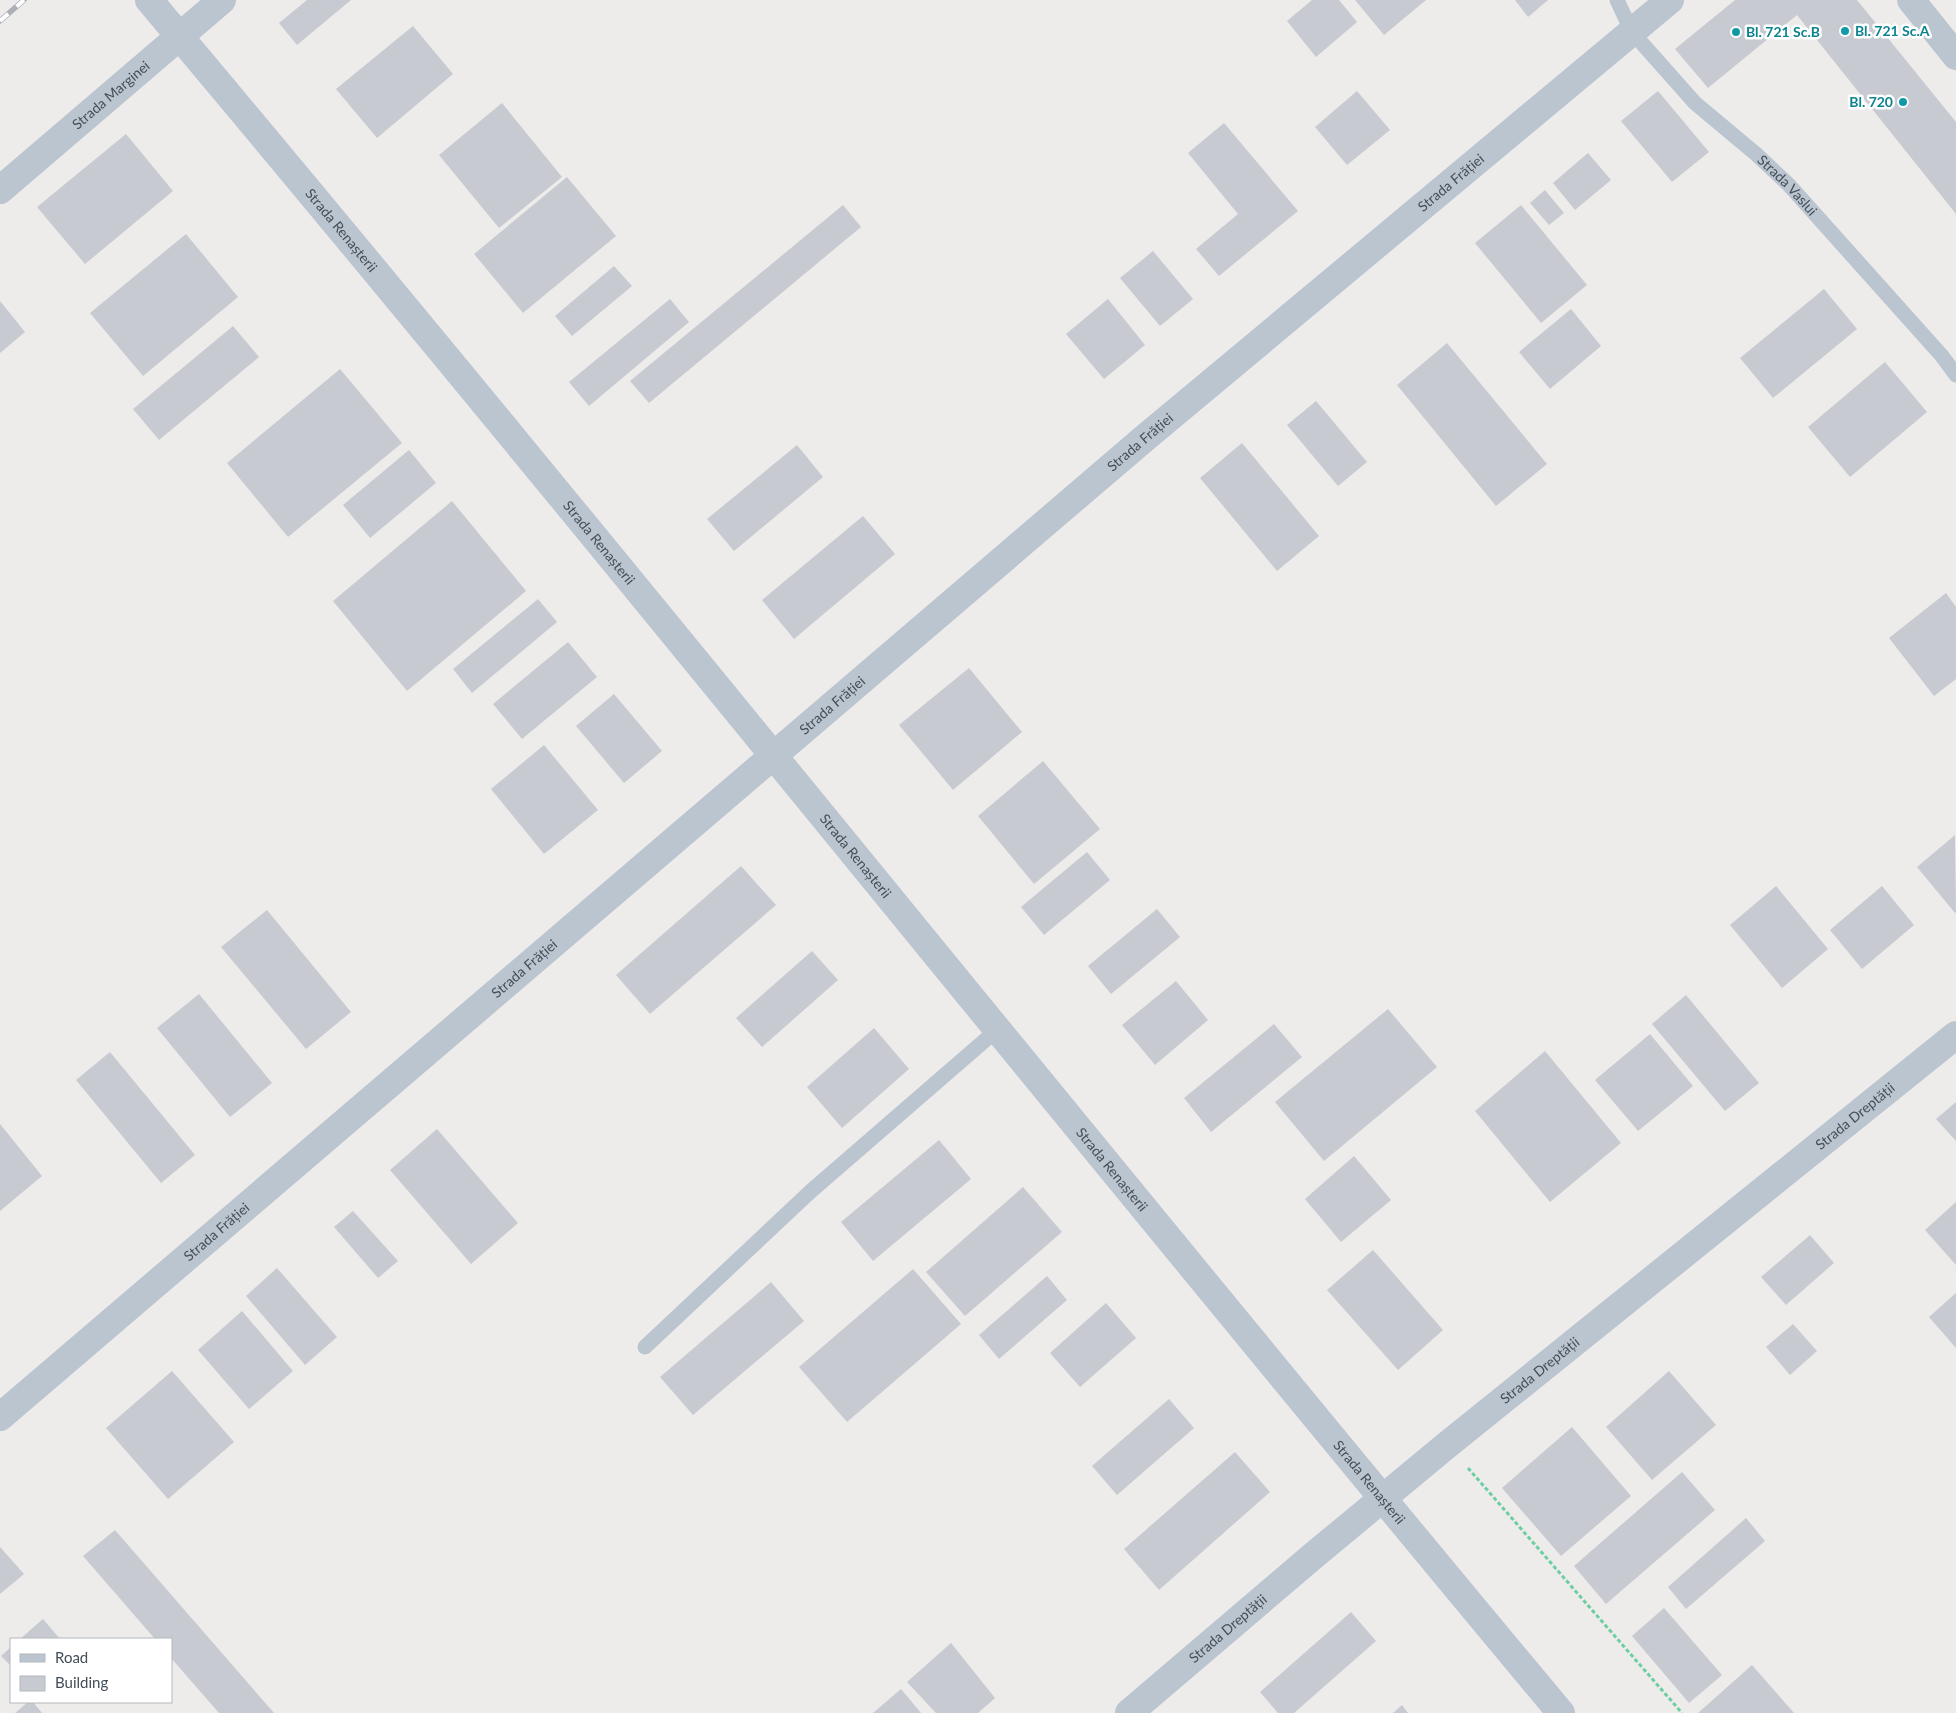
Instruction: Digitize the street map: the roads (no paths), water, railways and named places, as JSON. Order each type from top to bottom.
[{"type":"street","name":"Strada Renașterii","points":[[149,0],[773,755],[1382,1500],[1561,1713]]},
{"type":"street","name":"Strada Marginei","points":[[0,190],[222,0]]},
{"type":"street","name":"Strada Frăției","points":[[0,1418],[1146,437],[1670,0]]},
{"type":"street","points":[[1911,0],[1956,56]]},
{"type":"street","name":"Strada Dreptății","points":[[1128,1713],[1447,1445],[1956,1035]]},
{"type":"lane","name":"Strada Vaslui","points":[[1617,0],[1632,32],[1695,103],[1756,154],[1789,185],[1942,356],[1956,375]]},
{"type":"lane","points":[[645,1347],[811,1191],[998,1029]]},
{"type":"railway","points":[[0,21],[24,0]]},
{"type":"place","name":"Bl. 721 Sc.A","points":[[1845,31]]},
{"type":"place","name":"Bl. 721 Sc.B","points":[[1736,32]]},
{"type":"place","name":"Bl. 720","points":[[1903,102]]}]
